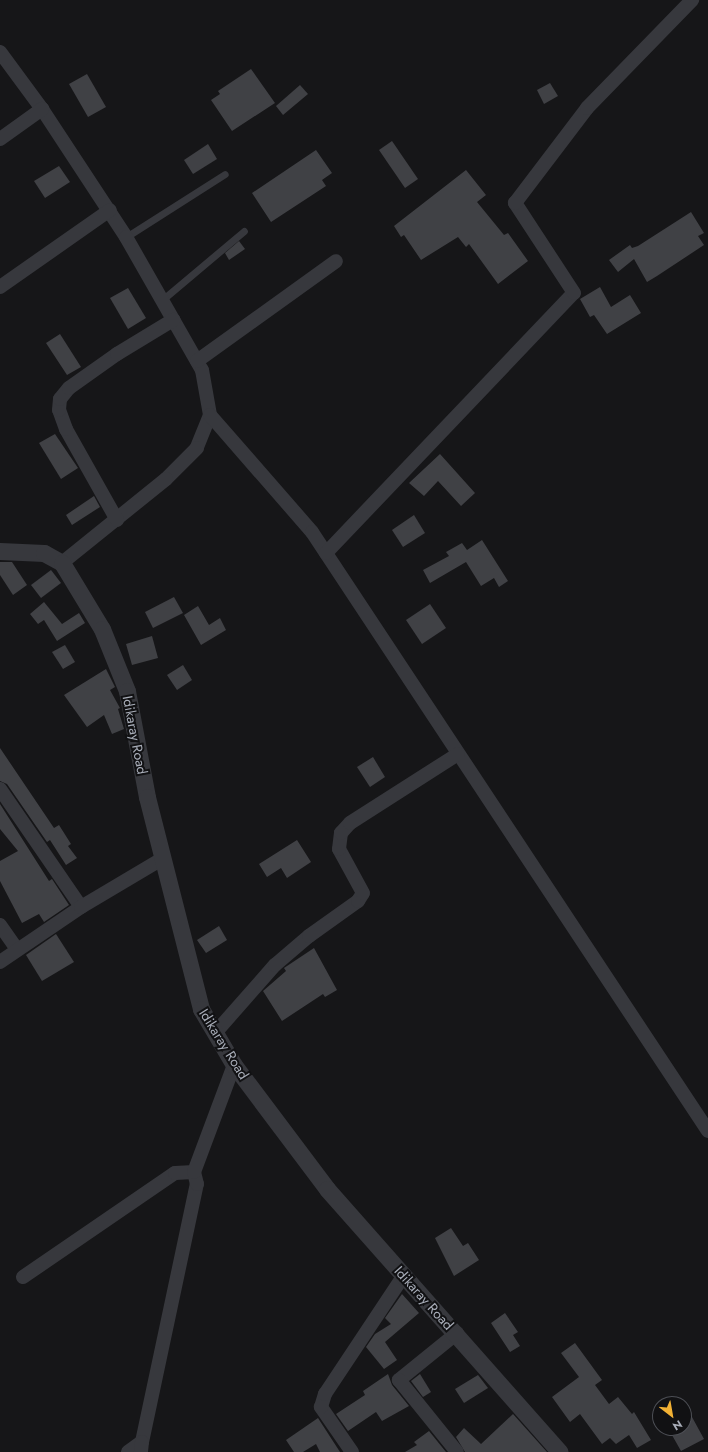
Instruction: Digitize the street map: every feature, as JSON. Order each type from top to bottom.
[{"type":"street","points":[[326,553],[574,293],[515,203],[587,108],[692,0]]},
{"type":"street","points":[[0,52],[42,109],[110,210],[126,237],[202,370],[210,415],[312,532],[708,1131]]},
{"type":"street","points":[[0,139],[42,109]]},
{"type":"street","points":[[0,287],[110,210]]},
{"type":"street","points":[[197,361],[336,260]]},
{"type":"street","points":[[117,520],[66,428],[59,410],[60,399],[69,388],[99,366],[173,320]]},
{"type":"street","points":[[0,551],[44,553],[62,562],[117,520],[196,448],[210,415]]},
{"type":"street","name":"Idikaray Road","points":[[62,562],[102,629],[127,691],[162,859],[200,1009],[234,1065],[327,1189],[456,1333],[496,1384],[560,1452]]},
{"type":"street","points":[[215,1033],[275,965],[309,936],[358,901],[363,893],[339,849],[340,833],[350,823],[458,754]]},
{"type":"street","points":[[0,789],[81,907]]},
{"type":"street","points":[[0,962],[17,949],[81,907],[162,859]]},
{"type":"street","points":[[0,925],[17,949]]},
{"type":"street","points":[[128,1452],[141,1447],[197,1184],[194,1172],[234,1065]]},
{"type":"street","points":[[23,1277],[175,1173],[194,1172]]},
{"type":"street","points":[[352,1452],[321,1407],[325,1394],[404,1275]]},
{"type":"street","points":[[456,1333],[399,1380],[457,1452]]},
{"type":"lane","points":[[126,237],[224,174]]},
{"type":"lane","points":[[162,300],[244,231]]},
{"type":"building","points":[[251,69],[275,103],[232,131],[211,100],[220,94],[218,91]]},
{"type":"building","points":[[87,74],[106,107],[88,117],[69,84]]},
{"type":"building","points":[[550,83],[558,96],[544,104],[537,90]]},
{"type":"building","points":[[300,85],[308,94],[283,115],[276,106]]},
{"type":"building","points":[[392,141],[418,179],[405,188],[379,150]]},
{"type":"building","points":[[208,144],[217,159],[193,174],[184,160]]},
{"type":"building","points":[[316,150],[332,173],[322,180],[326,186],[271,222],[252,193]]},
{"type":"building","points":[[59,166],[70,182],[45,198],[34,181]]},
{"type":"building","points":[[466,170],[486,195],[477,202],[504,235],[508,233],[528,261],[498,284],[469,244],[466,247],[458,237],[421,260],[404,235],[401,237],[394,226]]},
{"type":"building","points":[[691,212],[704,233],[698,236],[704,245],[647,282],[634,259],[618,272],[609,260],[630,245],[632,248],[638,246]]},
{"type":"building","points":[[239,241],[245,249],[229,260],[225,253]]},
{"type":"building","points":[[600,287],[611,307],[630,295],[641,313],[607,334],[594,315],[590,317],[580,299]]},
{"type":"building","points":[[128,288],[146,318],[128,329],[110,298]]},
{"type":"building","points":[[60,334],[81,367],[67,375],[46,343]]},
{"type":"building","points":[[55,434],[78,468],[61,479],[39,443]]},
{"type":"building","points":[[440,454],[475,493],[461,506],[438,481],[424,496],[409,483]]},
{"type":"building","points":[[94,496],[100,507],[72,525],[66,515]]},
{"type":"building","points":[[414,515],[425,533],[403,547],[392,530]]},
{"type":"building","points":[[482,540],[508,581],[499,587],[494,578],[481,586],[466,562],[430,583],[423,570],[449,556],[446,552],[462,543],[467,550]]},
{"type":"building","points":[[0,562],[12,562],[27,585],[13,595],[0,575]]},
{"type":"building","points":[[51,570],[61,583],[41,598],[31,585]]},
{"type":"building","points":[[174,597],[183,613],[153,628],[145,612]]},
{"type":"building","points":[[44,602],[62,624],[79,613],[85,623],[57,641],[44,620],[38,624],[30,614]]},
{"type":"building","points":[[430,604],[446,628],[422,644],[406,620]]},
{"type":"building","points":[[198,606],[209,625],[220,618],[226,630],[201,645],[184,615]]},
{"type":"building","points":[[152,636],[158,658],[132,665],[126,644]]},
{"type":"building","points":[[65,645],[75,662],[63,669],[52,652]]},
{"type":"building","points":[[183,665],[192,680],[177,690],[167,675]]},
{"type":"building","points":[[106,669],[115,687],[110,690],[120,708],[118,709],[124,729],[112,734],[104,715],[87,727],[64,695]]},
{"type":"building","points":[[0,748],[54,828],[59,825],[71,844],[68,846],[77,858],[66,865],[50,840],[47,842],[7,784],[0,781]]},
{"type":"building","points":[[373,757],[385,777],[370,787],[357,767]]},
{"type":"building","points":[[0,804],[49,881],[52,879],[69,905],[44,922],[39,914],[22,923],[0,881],[0,861],[18,851],[0,829]]},
{"type":"building","points":[[297,840],[311,862],[287,878],[281,868],[267,877],[259,864]]},
{"type":"building","points":[[219,926],[227,940],[206,953],[197,940]]},
{"type":"building","points":[[56,934],[74,962],[42,981],[26,955]]},
{"type":"building","points":[[314,948],[337,990],[325,997],[323,994],[282,1021],[263,991],[286,971],[284,968]]},
{"type":"building","points":[[451,1228],[463,1246],[468,1243],[479,1260],[454,1276],[435,1238]]},
{"type":"building","points":[[402,1294],[419,1313],[385,1342],[397,1360],[384,1369],[366,1347],[375,1334],[391,1324],[385,1318]]},
{"type":"building","points":[[505,1313],[518,1332],[513,1335],[520,1346],[510,1352],[491,1323]]},
{"type":"building","points":[[575,1343],[602,1380],[595,1385],[609,1404],[618,1397],[632,1414],[634,1412],[651,1440],[637,1448],[629,1435],[616,1444],[610,1438],[602,1444],[580,1414],[570,1422],[552,1397],[579,1377],[561,1353]]},
{"type":"building","points":[[388,1374],[392,1385],[409,1406],[382,1421],[376,1412],[348,1431],[336,1414],[365,1395],[363,1391]]},
{"type":"building","points":[[420,1374],[431,1392],[423,1397],[411,1381]]},
{"type":"building","points":[[478,1375],[488,1388],[464,1403],[455,1389]]},
{"type":"building","points":[[513,1414],[547,1452],[465,1452],[456,1437],[464,1428],[481,1444]]},
{"type":"building","points":[[692,1417],[704,1439],[681,1451],[673,1436],[692,1436]]},
{"type":"building","points":[[318,1418],[340,1452],[320,1452],[316,1444],[303,1452],[294,1452],[286,1440]]},
{"type":"building","points":[[429,1431],[446,1452],[405,1452],[417,1445],[414,1442]]}]
